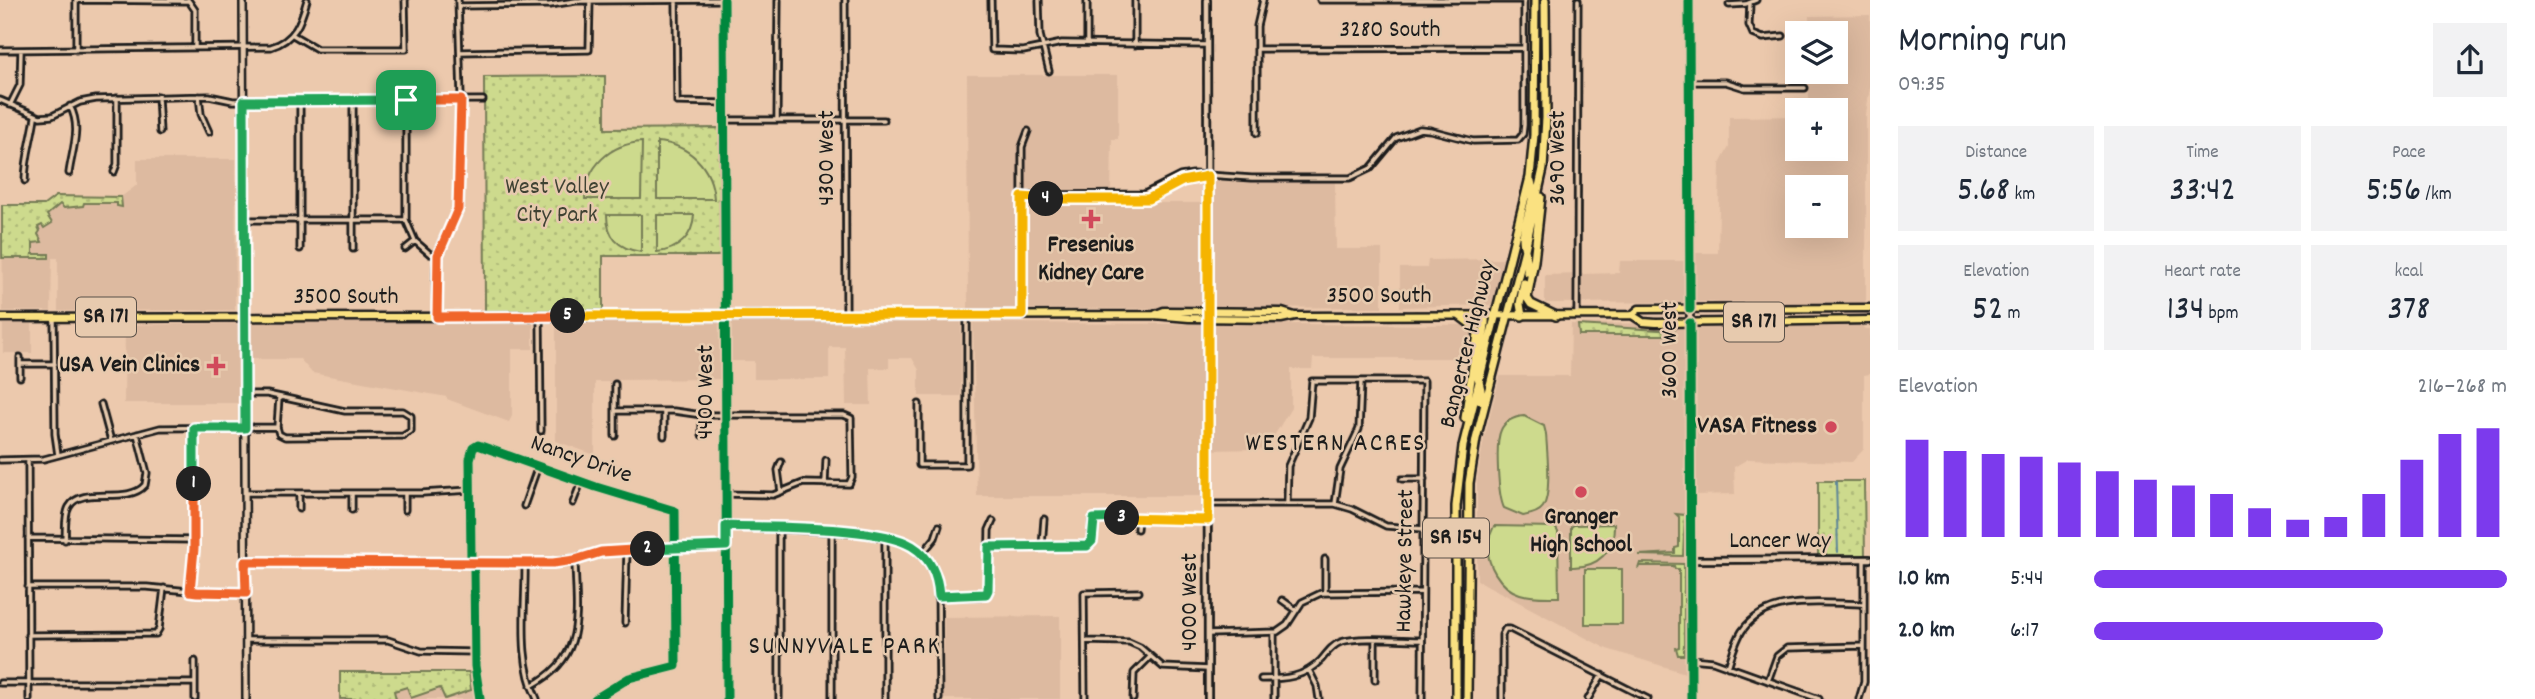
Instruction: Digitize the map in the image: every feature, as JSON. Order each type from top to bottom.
[{"type":"highway","name":"Bangerter Highway","points":[[1456,699],[1456,498],[1463,446],[1530,177],[1534,135],[1535,0]]},
{"type":"highway","name":"Bangerter Highway","points":[[1467,699],[1467,513],[1473,454],[1539,190],[1545,139],[1545,38],[1541,29],[1543,0]]},
{"type":"highway","points":[[1522,316],[1521,302],[1529,262],[1524,234],[1534,190],[1530,177]]},
{"type":"highway","points":[[1539,190],[1542,201],[1527,298],[1531,304],[1556,316]]},
{"type":"highway","points":[[1456,498],[1457,457],[1478,336],[1476,328],[1460,316]]},
{"type":"highway","points":[[1473,454],[1472,438],[1483,394],[1477,366],[1485,316]]},
{"type":"main road","points":[[243,0],[246,699]]},
{"type":"main road","name":"3500 South","points":[[1632,315],[1639,309],[1764,311],[1870,308]]},
{"type":"main road","name":"3500 South","points":[[0,317],[1164,317],[1282,312],[1295,316],[1632,315],[1643,323],[1870,320]]},
{"type":"street","points":[[76,50],[76,0],[188,0],[195,10],[195,48]]},
{"type":"street","points":[[0,50],[271,47],[285,41],[292,34],[300,22],[307,0]]},
{"type":"street","points":[[292,34],[317,48],[406,49],[405,0]]},
{"type":"street","points":[[437,317],[438,255],[458,209],[461,100],[458,3],[550,5],[590,0],[724,0]]},
{"type":"street","points":[[458,52],[589,50],[590,0]]},
{"type":"street","points":[[676,0],[677,102],[724,103]]},
{"type":"street","name":"4400 West","points":[[724,0],[727,699]]},
{"type":"street","points":[[777,120],[778,0]]},
{"type":"street","name":"4300 West","points":[[845,0],[846,316]]},
{"type":"street","points":[[990,0],[992,50],[1023,51],[1062,43],[1208,45]]},
{"type":"street","points":[[1039,0],[1040,31],[1049,71]]},
{"type":"street","points":[[1087,0],[1087,43]]},
{"type":"street","points":[[1135,0],[1135,45]]},
{"type":"street","name":"4000 West","points":[[1207,0],[1208,699]]},
{"type":"street","points":[[1257,132],[1258,22],[1263,0]]},
{"type":"street","points":[[1022,197],[1144,199],[1182,181],[1208,176],[1354,177],[1371,168],[1396,138],[1420,129],[1473,141],[1510,141],[1523,134],[1524,0],[1320,0]]},
{"type":"street","name":"3690 West","points":[[1577,316],[1578,0]]},
{"type":"street","name":"3600 West","points":[[1689,0],[1691,699]]},
{"type":"street","points":[[1729,5],[1756,0]]},
{"type":"street","points":[[1749,3],[1749,25],[1753,34],[1763,38],[1783,36]]},
{"type":"street","name":"3280 South","points":[[1257,49],[1524,48]]},
{"type":"street","points":[[10,105],[20,85],[21,50]]},
{"type":"street","points":[[1689,82],[1726,82],[1745,88],[1805,88]]},
{"type":"street","points":[[0,100],[35,117],[52,116],[89,100],[158,96],[199,96],[244,101],[484,100]]},
{"type":"street","points":[[158,96],[160,132]]},
{"type":"street","points":[[199,96],[201,114],[209,132]]},
{"type":"street","points":[[114,172],[117,164],[117,98]]},
{"type":"street","points":[[353,100],[353,249]]},
{"type":"street","points":[[406,100],[406,220],[415,242],[430,254],[438,255]]},
{"type":"street","points":[[300,101],[300,249]]},
{"type":"street","points":[[69,173],[76,131],[75,117],[70,106]]},
{"type":"street","points":[[25,181],[26,153],[33,134],[35,117]]},
{"type":"street","points":[[725,120],[884,120]]},
{"type":"street","points":[[1022,315],[1022,147],[1028,131]]},
{"type":"street","points":[[244,220],[406,220]]},
{"type":"street","points":[[405,249],[415,242]]},
{"type":"street","points":[[919,404],[919,465],[967,465],[967,315]]},
{"type":"street","points":[[540,316],[541,431]]},
{"type":"street","points":[[54,317],[55,434],[58,455]]},
{"type":"street","points":[[20,357],[20,377]]},
{"type":"street","points":[[20,364],[55,364]]},
{"type":"street","points":[[1287,504],[1288,466],[1309,418],[1312,381],[1361,381],[1359,429],[1340,469],[1335,504]]},
{"type":"street","name":"Hawkeye Street","points":[[1361,381],[1424,381],[1422,699]]},
{"type":"street","points":[[615,384],[615,436]]},
{"type":"street","points":[[245,394],[267,394],[345,411],[405,411],[411,420],[411,430],[407,435],[279,435],[279,398]]},
{"type":"street","points":[[101,404],[111,441]]},
{"type":"street","points":[[615,411],[664,411],[702,415],[848,415],[851,420],[852,480],[847,485],[797,484],[773,495],[726,494]]},
{"type":"street","points":[[664,411],[664,436]]},
{"type":"street","points":[[702,415],[702,435]]},
{"type":"street","points":[[0,460],[28,460],[58,455],[160,428],[277,427]]},
{"type":"street","points":[[190,591],[194,540],[194,428]]},
{"type":"street","points":[[65,540],[67,512],[75,500],[133,494],[145,485],[147,473],[137,434]]},
{"type":"street","name":"Nancy Drive","points":[[470,491],[471,455],[475,446],[484,446],[581,482],[675,510],[676,548]]},
{"type":"street","points":[[28,460],[29,699]]},
{"type":"street","points":[[825,484],[827,460]]},
{"type":"street","points":[[781,492],[778,470],[782,462]]},
{"type":"street","points":[[524,506],[538,466]]},
{"type":"street","points":[[1402,479],[1424,479]]},
{"type":"street","points":[[573,503],[581,482]]},
{"type":"street","points":[[245,493],[470,491],[475,680],[480,699]]},
{"type":"street","points":[[299,493],[299,509]]},
{"type":"street","points":[[352,493],[352,510]]},
{"type":"street","points":[[405,493],[405,510]]},
{"type":"street","points":[[1208,504],[1335,504],[1352,509],[1386,526],[1424,529]]},
{"type":"street","points":[[989,547],[1089,545],[1095,518],[1208,520]]},
{"type":"street","points":[[1137,529],[1138,518]]},
{"type":"street","points":[[1042,546],[1044,520]]},
{"type":"street","points":[[939,596],[986,594],[989,589],[989,528],[993,521]]},
{"type":"street","points":[[726,526],[832,531],[885,537],[906,543],[922,554],[934,572],[939,596],[939,699]]},
{"type":"street","points":[[922,554],[934,540],[939,526]]},
{"type":"street","points":[[779,528],[779,699]]},
{"type":"street","points":[[832,531],[832,699]]},
{"type":"street","points":[[885,537],[885,699]]},
{"type":"street","points":[[28,538],[194,540]]},
{"type":"street","points":[[245,562],[525,563],[575,560],[601,552],[726,546]]},
{"type":"street","points":[[595,699],[629,678],[676,666],[676,548]]},
{"type":"street","points":[[625,623],[627,550]]},
{"type":"street","points":[[1325,559],[1325,592]]},
{"type":"street","points":[[1858,699],[1864,682],[1867,559]]},
{"type":"street","name":"Lancer Way","points":[[1691,560],[1867,559]]},
{"type":"street","points":[[531,687],[555,671],[571,649],[576,624],[575,560]]},
{"type":"street","points":[[525,563],[525,660],[531,687],[537,699]]},
{"type":"street","points":[[28,587],[164,588],[246,593]]},
{"type":"street","points":[[28,635],[156,634],[159,631],[164,588]]},
{"type":"street","points":[[1085,699],[1084,593],[1139,592]]},
{"type":"street","points":[[1208,634],[1274,633],[1287,625],[1296,610],[1309,597],[1325,592],[1422,592]]},
{"type":"street","points":[[1282,600],[1296,610]]},
{"type":"street","points":[[1728,667],[1742,631],[1767,610],[1786,604],[1864,604]]},
{"type":"street","points":[[1502,699],[1502,637],[1505,629],[1514,629],[1602,674],[1638,697],[1648,699]]},
{"type":"street","points":[[1274,633],[1274,699]]},
{"type":"street","points":[[246,640],[388,640],[421,651],[475,652]]},
{"type":"street","points":[[1375,640],[1375,680]]},
{"type":"street","points":[[1261,679],[1289,678],[1310,670],[1339,642],[1422,640]]},
{"type":"street","points":[[1085,641],[1129,642],[1167,668],[1208,669]]},
{"type":"street","points":[[1769,681],[1777,656],[1789,647],[1864,646]]},
{"type":"street","points":[[1133,699],[1134,673],[1150,657]]},
{"type":"street","points":[[1691,659],[1709,660],[1819,699]]},
{"type":"street","points":[[195,661],[195,699]]},
{"type":"street","points":[[1310,670],[1319,699]]},
{"type":"street","points":[[1588,699],[1602,674]]},
{"type":"street","points":[[0,683],[195,682]]},
{"type":"shaded area","points":[[1870,15],[1864,304],[1744,306],[1711,302],[1545,303],[1545,275],[1619,273],[1620,261],[1696,261],[1696,253],[1718,253],[1720,164],[1729,147],[1729,117],[1785,116],[1785,161],[1848,161],[1848,98],[1809,98],[1809,84],[1848,84],[1848,21],[1809,21],[1809,16]]},
{"type":"shaded area","points":[[967,75],[1118,75],[1118,139],[1112,139],[1111,192],[1027,193],[1028,309],[968,309]]},
{"type":"shaded area","points":[[137,159],[236,159],[235,310],[58,311],[58,258],[52,258],[51,311],[3,311],[2,205],[44,205],[56,196],[121,197],[137,185]]},
{"type":"shaded area","points":[[1217,180],[1335,182],[1336,249],[1382,249],[1382,307],[1029,309],[1029,203],[1213,203],[1213,184]]},
{"type":"shaded area","points":[[1503,259],[1493,303],[1490,305],[1400,307],[1400,268],[1427,268],[1428,260]]},
{"type":"shaded area","points":[[533,322],[533,349],[512,349],[512,416],[509,422],[447,397],[312,373],[300,359],[250,359],[250,323]]},
{"type":"shaded area","points":[[556,322],[719,322],[722,325],[722,379],[595,382],[595,455],[556,441]]},
{"type":"shaded area","points":[[730,322],[961,322],[961,396],[919,396],[919,370],[912,358],[889,358],[889,368],[870,368],[871,405],[846,405],[845,347],[829,347],[829,379],[754,379],[754,361],[730,361]]},
{"type":"shaded area","points":[[240,323],[238,403],[124,403],[125,325]]},
{"type":"shaded area","points":[[973,323],[1492,325],[1479,358],[1313,358],[1312,369],[1291,369],[1291,408],[1266,449],[1204,450],[1205,496],[977,496]]},
{"type":"shaded area","name":"Granger High School","points":[[1685,323],[1685,673],[1607,649],[1477,580],[1477,480],[1484,438],[1500,376],[1570,376],[1571,324]]},
{"type":"shaded area","points":[[3,324],[32,324],[32,353],[3,353]]},
{"type":"shaded area","points":[[1861,324],[1870,329],[1870,374],[1864,375],[1864,449],[1852,462],[1748,459],[1734,467],[1735,494],[1694,495],[1696,327]]},
{"type":"shaded area","points":[[1060,616],[1060,699],[944,699],[944,617]]},
{"type":"shaded area","points":[[339,671],[471,672],[476,699],[339,699]]},
{"type":"green space","name":"West Valley City Park","points":[[605,76],[605,129],[719,128],[720,256],[603,256],[603,310],[485,311],[484,77]]},
{"type":"green space","points":[[642,142],[641,199],[585,199],[590,176],[602,159],[620,147]]},
{"type":"green space","points":[[657,142],[679,147],[697,159],[709,177],[714,199],[657,199]]},
{"type":"green space","points":[[56,196],[121,197],[122,207],[117,206],[117,203],[84,203],[83,206],[64,208],[60,204],[47,215],[52,223],[44,228],[42,225],[38,227],[42,242],[33,243],[33,254],[49,254],[49,258],[2,258],[2,205],[44,205]]},
{"type":"green space","points":[[607,215],[641,215],[641,252],[626,248],[616,241],[609,230]]},
{"type":"green space","points":[[657,215],[694,215],[691,229],[683,241],[665,251],[657,252]]},
{"type":"green space","points":[[1578,325],[1675,331],[1675,335],[1579,335]]},
{"type":"green space","points":[[1524,416],[1544,426],[1548,482],[1543,507],[1523,516],[1504,508],[1500,492],[1498,457],[1499,436],[1503,427],[1510,420]]},
{"type":"green space","points":[[1818,481],[1864,481],[1865,557],[1818,557]]},
{"type":"green space","points":[[1676,514],[1685,515],[1683,556],[1638,555],[1675,553],[1675,548],[1679,547],[1679,517]]},
{"type":"green space","points":[[1614,524],[1614,534],[1603,556],[1581,567],[1571,567],[1571,527]]},
{"type":"green space","points":[[1494,526],[1555,527],[1558,532],[1559,597],[1520,594],[1500,580],[1495,574],[1488,550],[1488,540]]},
{"type":"green space","points":[[1640,563],[1684,564],[1684,655],[1678,655],[1676,648],[1679,647],[1679,569],[1674,566],[1639,566]]},
{"type":"green space","points":[[1585,569],[1622,569],[1622,624],[1585,624]]},
{"type":"green space","points":[[340,672],[469,672],[471,690],[445,699],[440,688],[411,698],[407,687],[394,691],[396,699],[340,699]]},
{"type":"waterway","points":[[1836,482],[1838,552]]},
{"type":"cycle path","points":[[724,0],[727,699]]},
{"type":"cycle path","points":[[1689,0],[1690,309]]},
{"type":"cycle path","points":[[1690,323],[1691,699]]},
{"type":"cycle path","points":[[480,699],[475,666],[470,459],[473,448],[478,445],[596,487],[675,511],[676,666],[629,678],[595,699]]},
{"type":"place","name":"Fresenius Kidney Care","points":[[1091,219]]},
{"type":"place","name":"USA Vein Clinics","points":[[216,366]]},
{"type":"place","name":"VASA Fitness","points":[[1831,427]]},
{"type":"place","name":"Granger High School","points":[[1581,492]]},
{"type":"district","name":"WESTERN ACRES","points":[[1336,444]]},
{"type":"district","name":"SUNNYVALE PARK","points":[[845,647]]},
{"type":"route","points":[[406,100],[461,100],[458,129],[458,209],[438,255],[437,317],[1022,315],[1022,197],[1148,199],[1182,181],[1208,176],[1208,520],[1096,518],[1092,521],[1092,541],[1087,546],[989,547],[988,590],[986,594],[978,596],[939,596],[938,583],[929,562],[911,545],[897,540],[857,532],[726,526],[726,546],[610,551],[557,562],[245,562],[246,593],[190,591],[194,549],[194,428],[245,428],[244,101],[406,100]]}]
